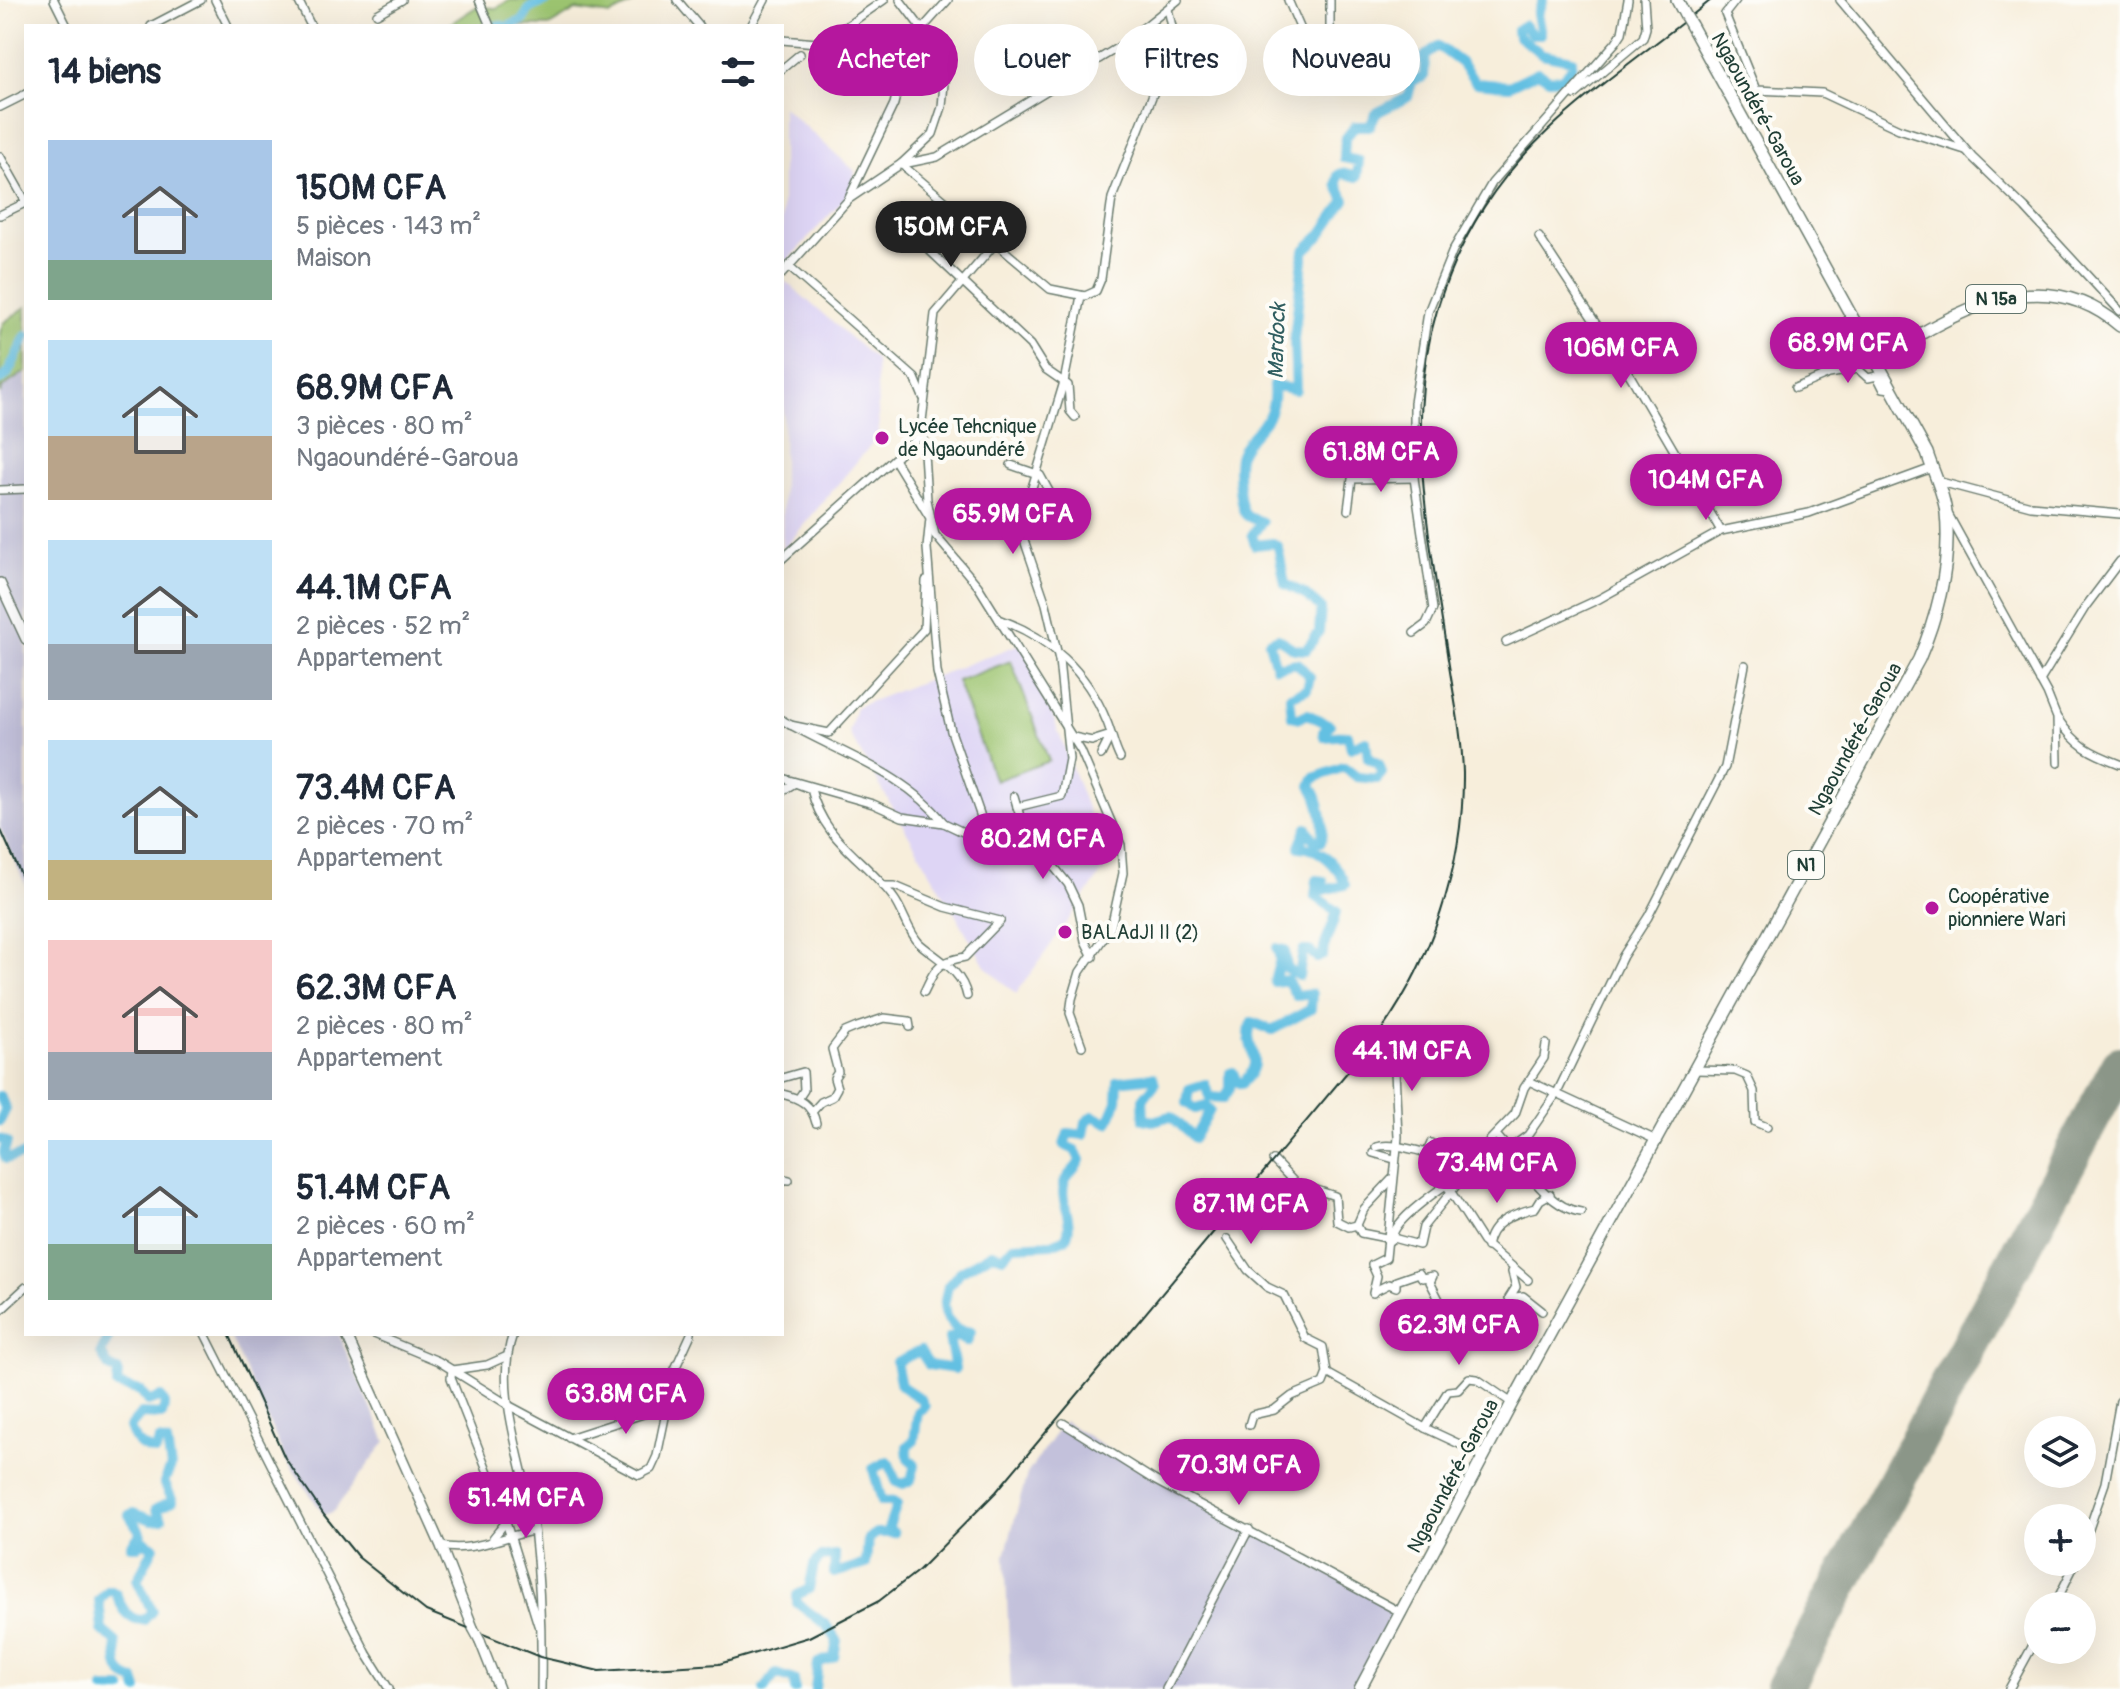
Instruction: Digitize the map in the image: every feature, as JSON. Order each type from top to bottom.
[{"type":"highway","name":"Ngaoundéré-Garoua","points":[[1360,1689],[1512,1403],[1919,659],[1933,626],[1940,595],[1946,510],[1932,468],[1878,360],[1677,0]]},
{"type":"highway","name":"N 15a","points":[[1878,360],[1970,310],[1998,298],[2026,293],[2069,297],[2098,310],[2120,326]]},
{"type":"main road","points":[[0,583],[24,635]]},
{"type":"main road","points":[[347,1336],[441,1546],[499,1689]]},
{"type":"street","points":[[54,0],[66,24]]},
{"type":"street","points":[[155,24],[201,0]]},
{"type":"street","points":[[215,0],[227,24]]},
{"type":"street","points":[[298,0],[310,24]]},
{"type":"street","points":[[377,14],[402,0]]},
{"type":"street","points":[[479,0],[489,24]]},
{"type":"street","points":[[677,0],[697,24]]},
{"type":"street","points":[[752,24],[764,3],[755,0]]},
{"type":"street","points":[[784,40],[817,43],[828,39],[884,0]]},
{"type":"street","points":[[900,0],[918,24]]},
{"type":"street","points":[[926,24],[948,0]]},
{"type":"street","points":[[901,164],[937,157],[1122,45],[1178,0]]},
{"type":"street","points":[[1288,0],[1298,24]]},
{"type":"street","points":[[1330,0],[1330,24]]},
{"type":"street","points":[[1414,633],[1431,617],[1433,602],[1414,478],[1417,374],[1428,312],[1453,250],[1492,183],[1567,101],[1622,33],[1628,0]]},
{"type":"street","points":[[1567,101],[1643,38],[1646,28],[1644,0]]},
{"type":"street","points":[[1736,0],[1725,14],[1756,90],[1822,93],[1899,129],[1967,150]]},
{"type":"street","points":[[1840,0],[1967,150],[2120,311]]},
{"type":"street","points":[[1168,9],[1171,24]]},
{"type":"street","points":[[784,67],[800,54]]},
{"type":"street","points":[[0,107],[24,95]]},
{"type":"street","points":[[849,199],[896,96]]},
{"type":"street","points":[[784,271],[849,199],[901,164],[933,134],[943,96]]},
{"type":"street","points":[[901,164],[1050,289],[1081,296],[1096,291],[1101,279],[1112,198],[1152,96]]},
{"type":"street","points":[[0,156],[24,201]]},
{"type":"street","points":[[0,215],[24,203]]},
{"type":"street","points":[[954,209],[927,245],[960,281],[1030,345],[1045,369],[1064,382],[1069,391],[1070,411],[1075,417]]},
{"type":"street","points":[[1539,237],[1631,377],[1721,531]]},
{"type":"street","points":[[994,245],[960,281],[935,314],[932,364],[923,398],[922,434],[930,518],[935,535],[969,573],[1071,736],[1109,811],[1123,855],[1111,927],[1080,972],[1070,1013],[1082,1046]]},
{"type":"street","points":[[788,266],[915,378],[923,398]]},
{"type":"street","points":[[1017,807],[1062,796],[1069,759],[1057,650],[1022,534],[1035,474],[1064,382],[1081,296]]},
{"type":"street","points":[[1795,388],[1829,374],[1858,369],[1868,378],[1877,376],[1883,388],[1894,390]]},
{"type":"street","points":[[784,557],[922,434]]},
{"type":"street","points":[[786,722],[829,733],[924,629],[930,518],[894,459]]},
{"type":"street","points":[[1011,465],[1046,480],[1051,495]]},
{"type":"street","points":[[1506,642],[1599,599],[1721,531],[1809,513],[1932,468]]},
{"type":"street","points":[[1348,510],[1352,479],[1414,478]]},
{"type":"street","points":[[1937,481],[2031,506],[2120,514]]},
{"type":"street","points":[[0,490],[24,489]]},
{"type":"street","points":[[1946,510],[1955,520],[1975,566],[2040,681],[2057,718],[2075,743],[2090,754],[2120,764]]},
{"type":"street","points":[[784,779],[848,796],[902,817],[944,823],[977,834],[982,822],[951,731],[937,672],[927,548]]},
{"type":"street","points":[[2040,681],[2086,606],[2120,561]]},
{"type":"street","points":[[999,619],[1031,631],[1074,667],[1107,720],[1120,758]]},
{"type":"street","points":[[1394,1159],[1374,1150],[1397,1147],[1455,1161],[1480,1160],[1506,1151],[1528,1135],[1557,1093],[1623,956],[1648,917],[1725,767],[1745,665]]},
{"type":"street","points":[[2057,718],[2058,763]]},
{"type":"street","points":[[786,722],[886,775],[928,802],[944,823]]},
{"type":"street","points":[[1071,736],[1092,741],[1111,735]]},
{"type":"street","points":[[1101,755],[1111,735]]},
{"type":"street","points":[[784,790],[795,783],[811,789],[816,809],[833,837],[883,886],[919,943],[963,982],[967,996]]},
{"type":"street","points":[[1014,796],[1024,830],[1068,884],[1078,905],[1085,941],[1093,957]]},
{"type":"street","points":[[883,886],[895,886],[945,907],[1000,921],[965,957],[944,962],[934,970],[924,992]]},
{"type":"street","points":[[813,1111],[821,1102],[832,1097],[837,1088],[834,1078],[838,1072],[832,1049],[845,1032],[884,1018],[909,1021],[910,1027]]},
{"type":"street","points":[[1375,1039],[1395,1063],[1397,1147],[1386,1258],[1372,1265],[1377,1276],[1374,1292],[1389,1284],[1396,1287],[1396,1281],[1419,1273],[1422,1278],[1433,1276],[1430,1282],[1433,1292],[1451,1323]]},
{"type":"street","points":[[1395,1063],[1404,1055],[1407,1042]]},
{"type":"street","points":[[1389,1239],[1396,1228],[1480,1160],[1490,1140],[1515,1114],[1529,1081],[1544,1058],[1546,1044]]},
{"type":"street","points":[[1696,1070],[1721,1070],[1747,1076],[1754,1091],[1755,1122],[1767,1127]]},
{"type":"street","points":[[784,1077],[803,1072],[804,1090],[798,1099]]},
{"type":"street","points":[[1529,1081],[1656,1140]]},
{"type":"street","points":[[784,1095],[798,1099],[813,1111],[816,1123]]},
{"type":"street","points":[[1497,1136],[1532,1181],[1565,1208],[1581,1212]]},
{"type":"street","points":[[1426,1155],[1431,1143]]},
{"type":"street","points":[[1426,1155],[1487,1247],[1528,1280]]},
{"type":"street","points":[[1273,1160],[1295,1183],[1335,1196],[1337,1221],[1349,1227],[1357,1225]]},
{"type":"street","points":[[1357,1225],[1364,1209],[1386,1190],[1393,1177]]},
{"type":"street","points":[[1357,1225],[1361,1233],[1419,1245],[1423,1227],[1449,1188]]},
{"type":"street","points":[[1487,1247],[1489,1235],[1501,1221],[1535,1208],[1540,1200],[1550,1194]]},
{"type":"street","points":[[1227,1239],[1248,1270],[1267,1287],[1284,1295],[1305,1338],[1323,1347],[1327,1373],[1323,1383],[1292,1396],[1274,1410],[1252,1415],[1249,1425]]},
{"type":"street","points":[[1514,1268],[1516,1287],[1509,1298],[1523,1296],[1542,1311]]},
{"type":"street","points":[[0,1311],[24,1289]]},
{"type":"street","points":[[1438,1326],[1451,1323],[1484,1328],[1508,1312],[1522,1322],[1528,1335]]},
{"type":"street","points":[[206,1336],[367,1654],[389,1689]]},
{"type":"street","points":[[377,1336],[452,1370],[510,1406],[639,1475],[646,1473],[657,1456],[665,1406],[678,1361],[690,1336]]},
{"type":"street","points":[[512,1336],[505,1357],[510,1406],[534,1531],[541,1634],[541,1689]]},
{"type":"street","points":[[452,1370],[487,1365],[505,1357]]},
{"type":"street","points":[[452,1370],[451,1378],[506,1524],[541,1634]]},
{"type":"street","points":[[1327,1373],[1425,1428],[1485,1456]]},
{"type":"street","points":[[1425,1428],[1448,1391],[1458,1390],[1469,1378],[1477,1379],[1512,1403]]},
{"type":"street","points":[[2096,1509],[2105,1483],[2120,1401]]},
{"type":"street","points":[[569,1438],[665,1406]]},
{"type":"street","points":[[1063,1423],[1154,1480],[1402,1613]]},
{"type":"street","points":[[490,1541],[529,1493]]},
{"type":"street","points":[[1166,1689],[1249,1529]]},
{"type":"street","points":[[441,1546],[469,1549],[509,1535],[534,1531]]},
{"type":"street","points":[[2023,1689],[2011,1686],[2024,1662]]},
{"type":"shaded area","points":[[784,108],[855,171],[851,192],[784,264]]},
{"type":"shaded area","points":[[785,281],[876,360],[879,435],[784,549]]},
{"type":"shaded area","points":[[24,372],[24,882],[0,828],[0,394],[3,387]]},
{"type":"shaded area","points":[[1025,642],[1108,864],[1016,994],[986,967],[849,733],[856,707]]},
{"type":"shaded area","points":[[230,1336],[339,1336],[386,1441],[333,1512],[324,1515],[285,1458]]},
{"type":"shaded area","points":[[1064,1421],[1134,1465],[1402,1613],[1360,1689],[1011,1689],[1005,1555],[1027,1474]]},
{"type":"green space","points":[[510,0],[640,0],[611,15],[576,10],[552,24],[450,24],[476,7],[496,8]]},
{"type":"green space","points":[[24,308],[24,372],[3,387],[0,394],[0,333],[3,323]]},
{"type":"green space","points":[[1011,661],[1049,761],[995,781],[957,681]]},
{"type":"waterway","points":[[514,24],[523,20],[530,8],[549,0]]},
{"type":"waterway","name":"Mardock","points":[[815,1689],[818,1663],[834,1657],[837,1640],[826,1625],[797,1603],[797,1595],[809,1589],[814,1565],[821,1557],[835,1555],[834,1573],[866,1564],[868,1539],[877,1533],[894,1533],[888,1529],[897,1504],[882,1501],[873,1469],[888,1461],[896,1481],[903,1484],[911,1480],[915,1465],[908,1458],[907,1446],[914,1441],[918,1411],[925,1407],[921,1399],[901,1386],[896,1362],[920,1351],[929,1365],[955,1369],[949,1338],[958,1337],[967,1342],[971,1332],[956,1329],[946,1317],[944,1305],[948,1286],[960,1272],[992,1253],[1003,1257],[1013,1246],[1052,1244],[1066,1238],[1069,1225],[1063,1188],[1066,1178],[1080,1160],[1075,1150],[1064,1145],[1068,1133],[1084,1135],[1086,1122],[1093,1116],[1108,1123],[1117,1102],[1118,1081],[1153,1077],[1155,1084],[1143,1099],[1144,1119],[1153,1121],[1171,1116],[1194,1138],[1210,1110],[1206,1106],[1195,1109],[1187,1103],[1189,1089],[1205,1084],[1209,1097],[1224,1098],[1230,1089],[1230,1073],[1233,1072],[1241,1084],[1253,1067],[1249,1039],[1252,1022],[1272,1030],[1311,1009],[1312,994],[1296,996],[1287,980],[1274,982],[1280,959],[1277,948],[1285,950],[1287,969],[1299,976],[1303,951],[1310,951],[1317,958],[1323,955],[1336,911],[1315,896],[1317,880],[1323,881],[1324,890],[1345,885],[1338,871],[1322,854],[1299,847],[1307,828],[1314,840],[1321,842],[1321,813],[1311,786],[1314,778],[1344,767],[1357,777],[1377,779],[1382,773],[1379,764],[1368,758],[1366,741],[1351,748],[1348,735],[1324,737],[1323,732],[1330,725],[1307,714],[1299,718],[1292,716],[1290,696],[1307,689],[1310,677],[1297,663],[1276,667],[1269,642],[1278,638],[1294,649],[1306,650],[1319,632],[1321,608],[1305,594],[1285,584],[1278,546],[1273,543],[1255,545],[1252,535],[1262,522],[1244,511],[1239,485],[1240,454],[1267,418],[1273,399],[1273,385],[1296,390],[1294,339],[1304,251],[1320,236],[1345,200],[1337,184],[1338,175],[1342,173],[1357,177],[1359,161],[1344,158],[1345,139],[1355,126],[1370,126],[1376,113],[1408,97],[1412,81],[1424,77],[1425,56],[1438,46],[1461,63],[1476,83],[1509,86],[1538,72],[1549,79],[1563,78],[1571,68],[1572,60],[1542,54],[1518,36],[1517,30],[1524,25],[1532,34],[1541,34],[1537,14],[1543,0]]},
{"type":"waterway","points":[[0,380],[7,375],[24,340]]},
{"type":"waterway","points":[[0,1096],[6,1109],[0,1121]]},
{"type":"waterway","points":[[0,1139],[7,1142],[4,1152],[6,1159],[24,1154]]},
{"type":"waterway","points":[[109,1336],[101,1353],[109,1367],[118,1371],[117,1385],[141,1391],[148,1402],[161,1397],[165,1404],[162,1415],[141,1414],[130,1427],[142,1446],[156,1451],[159,1441],[167,1443],[171,1467],[164,1482],[173,1501],[156,1509],[162,1519],[152,1520],[133,1513],[129,1515],[141,1533],[131,1546],[139,1546],[143,1541],[154,1547],[137,1580],[152,1611],[144,1620],[129,1616],[116,1593],[109,1590],[99,1600],[102,1630],[116,1642],[120,1671],[135,1680],[138,1689]]},
{"type":"waterway","name":"Mardock","points":[[764,1689],[776,1674],[794,1680],[795,1689]]},
{"type":"waterway","points":[[104,1689],[122,1689]]},
{"type":"runway","points":[[1784,1689],[2120,1065]]},
{"type":"railway","points":[[230,1336],[285,1458],[324,1515],[358,1557],[426,1611],[540,1657],[599,1671],[719,1664],[809,1637],[879,1601],[919,1570],[996,1492],[1375,1039],[1413,979],[1428,947],[1450,879],[1462,808],[1461,743],[1423,480],[1421,425],[1424,371],[1435,317],[1454,263],[1484,207],[1506,176],[1559,120],[1711,0]]},
{"type":"railway","points":[[0,828],[24,882]]},
{"type":"place","name":"Lycée Tehcnique de Ngaoundéré","points":[[882,438]]},
{"type":"place","name":"Coopérative pionniere Wari","points":[[1932,908]]},
{"type":"place","name":"BALAdJI II (2)","points":[[1065,932]]}]
